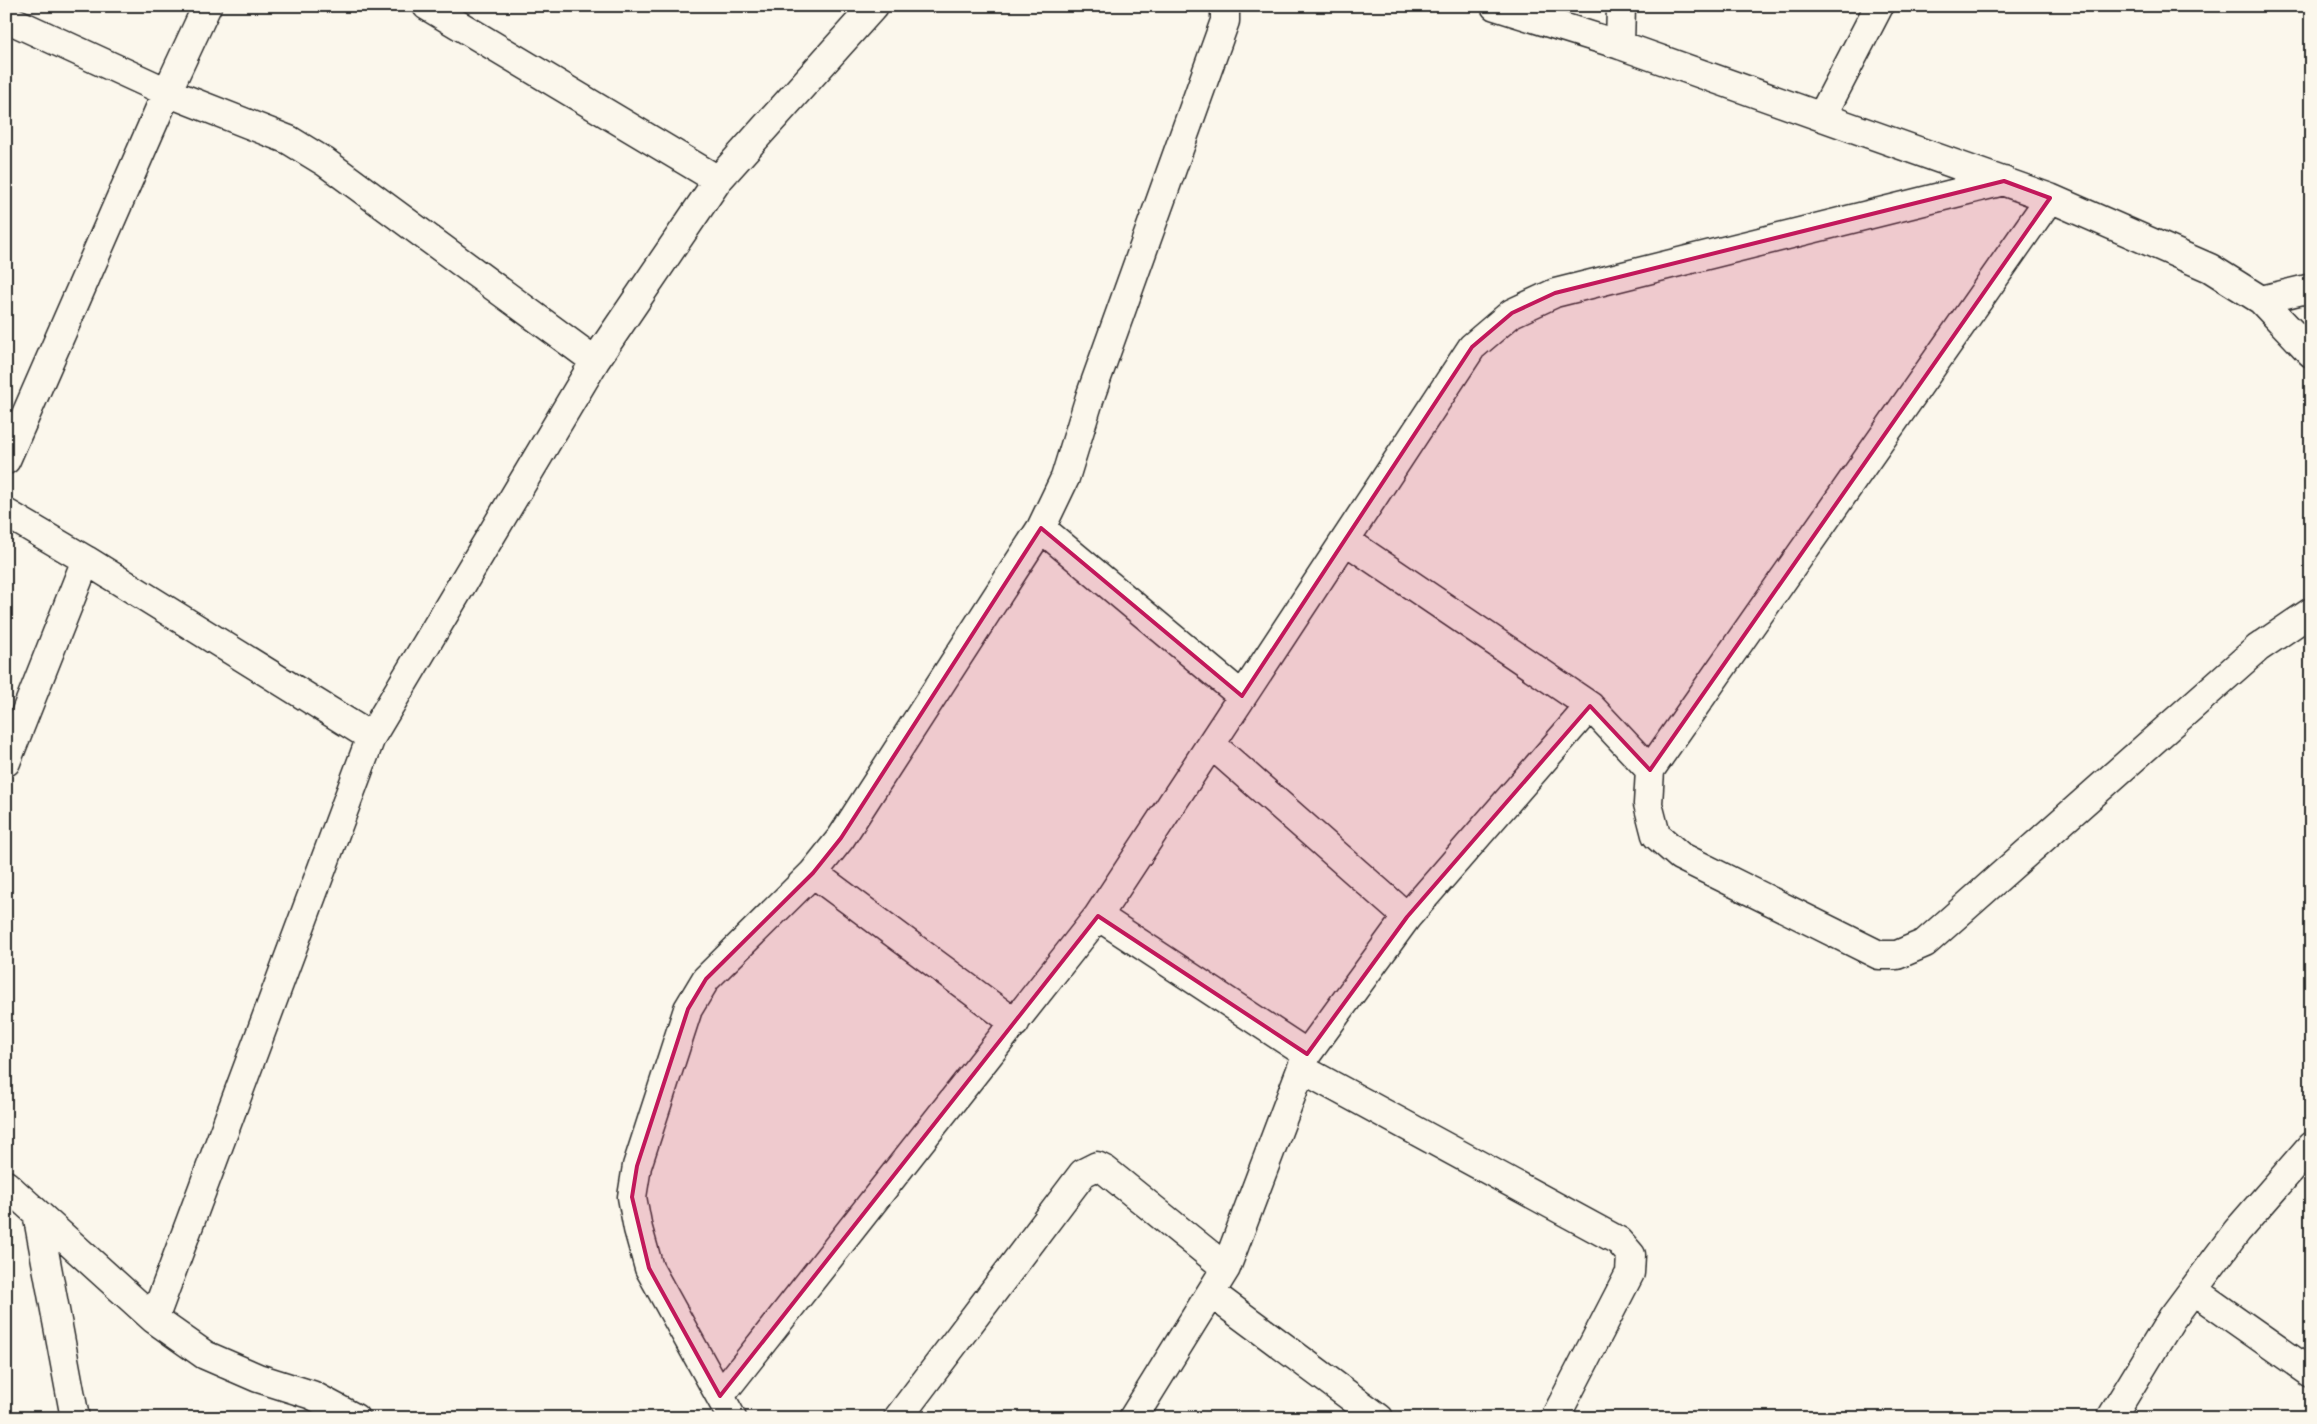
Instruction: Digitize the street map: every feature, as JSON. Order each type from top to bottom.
[{"type":"street","points":[[6,460],[167,92],[207,6]]},
{"type":"street","points":[[427,6],[718,180]]},
{"type":"street","points":[[154,1319],[371,737],[595,361],[718,180],[874,6]]},
{"type":"street","points":[[1225,6],[1225,21],[1090,398],[1065,478],[1041,528],[841,838],[813,874],[730,954],[701,987],[688,1009],[636,1174],[632,1197],[638,1229],[649,1268],[726,1407],[1015,1023],[1098,916],[1472,347],[1512,313],[1555,293],[2004,181]]},
{"type":"street","points":[[1495,6],[1620,45],[2050,198],[2210,268],[2261,300],[2311,353]]},
{"type":"street","points":[[1620,45],[1621,6]]},
{"type":"street","points":[[1822,116],[1879,6]]},
{"type":"street","points":[[6,18],[167,92],[289,140],[325,162],[595,361]]},
{"type":"street","points":[[2050,198],[1650,770],[1648,804],[1656,835],[1680,856],[1879,954],[1897,955],[1924,943],[2258,648],[2311,612]]},
{"type":"street","points":[[2261,300],[2311,288]]},
{"type":"street","points":[[6,513],[86,560],[371,737]]},
{"type":"street","points":[[1041,528],[1242,696]]},
{"type":"street","points":[[1345,540],[1590,706],[1650,770]]},
{"type":"street","points":[[6,762],[86,560]]},
{"type":"street","points":[[1133,1418],[1226,1268],[1305,1061],[1407,917],[1590,706]]},
{"type":"street","points":[[1211,744],[1407,917]]},
{"type":"street","points":[[813,874],[1015,1023]]},
{"type":"street","points":[[1098,916],[1305,1061],[1619,1241],[1631,1255],[1630,1273],[1555,1418]]},
{"type":"street","points":[[2111,1418],[2172,1318],[2192,1290],[2237,1231],[2311,1146]]},
{"type":"street","points":[[898,1418],[1083,1173],[1097,1166],[1105,1170],[1226,1268]]},
{"type":"street","points":[[6,1185],[154,1319],[205,1355],[258,1378],[312,1395],[355,1418]]},
{"type":"street","points":[[37,1213],[75,1418]]},
{"type":"street","points":[[2192,1290],[2311,1373]]},
{"type":"street","points":[[1211,1293],[1375,1417]]},
{"type":"highlighted area","points":[[2004,181],[2050,198],[1650,770],[1590,706],[1407,917],[1307,1054],[1098,916],[720,1396],[649,1268],[632,1197],[637,1166],[688,1009],[706,979],[813,873],[841,838],[1041,528],[1242,696],[1472,347],[1512,313],[1555,293]]}]
